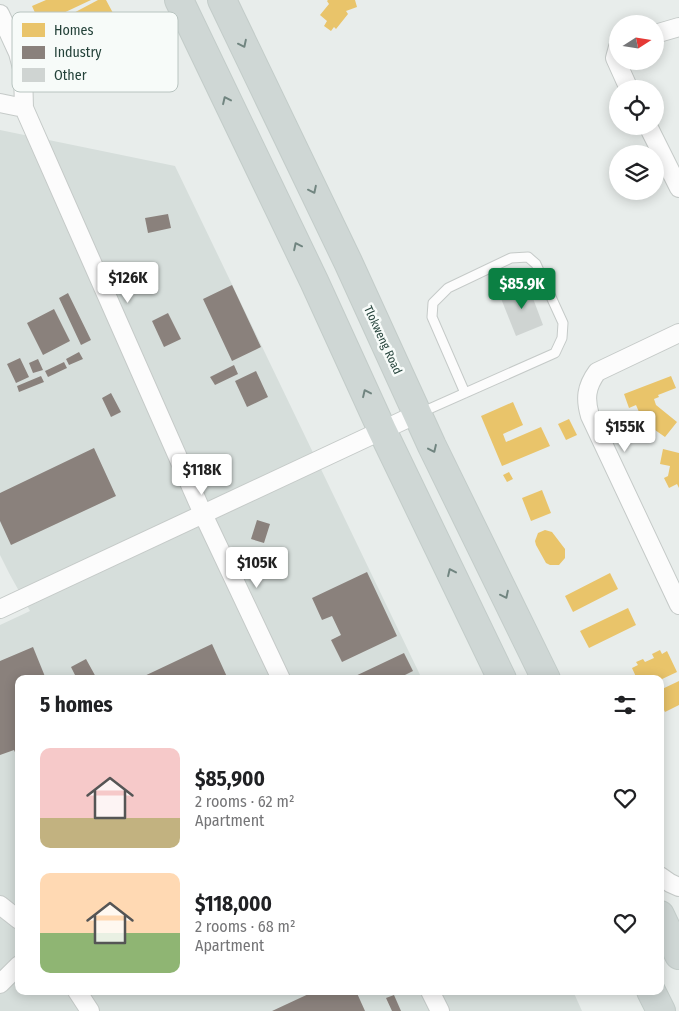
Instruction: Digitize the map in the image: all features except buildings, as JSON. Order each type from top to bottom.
[{"type":"main road","points":[[178,0],[314,281],[382,430],[500,675]]},
{"type":"main road","name":"Tlokweng Road","points":[[222,0],[417,414],[544,675]]},
{"type":"main road","points":[[664,923],[679,955]]},
{"type":"main road","points":[[653,995],[661,1011]]},
{"type":"street","points":[[0,14],[12,40]]},
{"type":"street","points":[[664,31],[679,27]]},
{"type":"street","points":[[24,92],[24,108],[203,514],[280,675]]},
{"type":"street","points":[[0,103],[24,108]]},
{"type":"street","points":[[652,135],[679,188]]},
{"type":"street","points":[[679,333],[597,372],[590,381],[586,392],[590,416],[679,605]]},
{"type":"street","points":[[0,609],[417,414]]},
{"type":"street","points":[[664,879],[670,884],[679,886]]},
{"type":"street","points":[[0,905],[15,917]]},
{"type":"street","points":[[0,984],[15,970]]},
{"type":"street","points":[[80,995],[90,1011]]},
{"type":"street","points":[[432,995],[440,1011]]},
{"type":"lane","points":[[417,414],[465,393],[555,353],[562,338],[563,323],[536,264],[528,257],[511,258],[448,288],[433,303],[432,318],[465,393]]},
{"type":"shaded area","points":[[0,130],[175,166],[420,675],[15,675],[15,995],[575,995],[582,1011],[0,1011],[0,625],[30,611],[0,555]]}]
